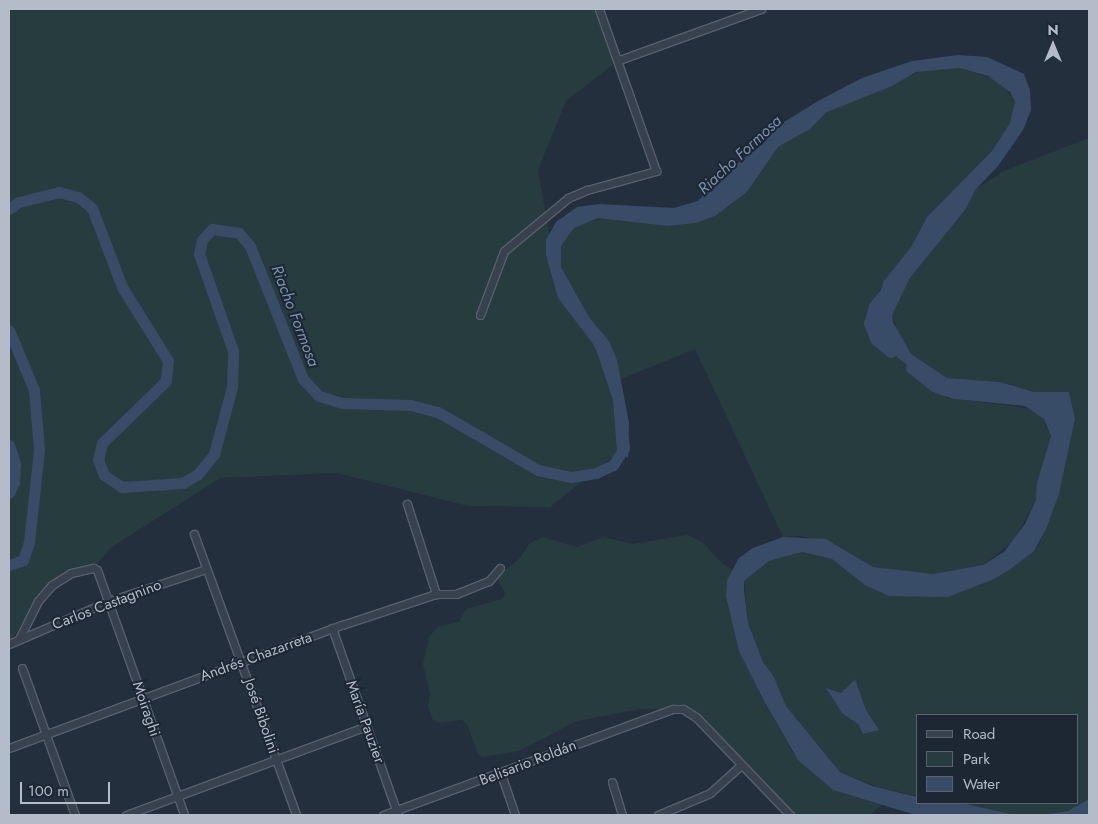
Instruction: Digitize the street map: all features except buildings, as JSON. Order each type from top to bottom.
[{"type":"street","points":[[480,315],[504,251],[568,198],[587,190],[656,171],[619,60],[599,9]]},
{"type":"street","points":[[619,60],[761,9]]},
{"type":"street","points":[[407,504],[436,594]]},
{"type":"street","name":"José Bibolini","points":[[194,534],[243,662],[296,815]]},
{"type":"street","name":"Moiraghi","points":[[20,639],[43,593],[71,573],[93,568],[97,570],[184,815]]},
{"type":"street","name":"Andrés Chazarreta","points":[[9,748],[332,628],[436,594],[456,594],[490,581],[500,568]]},
{"type":"street","name":"Carlos Castagnino","points":[[9,644],[109,602],[206,569]]},
{"type":"street","name":"María Pauzier","points":[[332,628],[397,813]]},
{"type":"street","points":[[22,668],[75,815]]},
{"type":"street","name":"Belisario Roldán","points":[[383,815],[397,813],[673,709],[683,709],[696,717],[741,765]]},
{"type":"street","points":[[126,815],[366,726]]},
{"type":"street","points":[[658,815],[710,793],[741,765],[790,815]]},
{"type":"street","points":[[501,774],[515,815]]},
{"type":"street","points":[[612,782],[622,815]]},
{"type":"green space","points":[[9,9],[599,9],[619,60],[566,101],[538,170],[555,266],[606,356],[624,448],[550,507],[468,506],[337,473],[220,478],[112,547],[93,568],[71,573],[43,593],[9,643]]},
{"type":"green space","points":[[960,68],[993,79],[1006,89],[1015,102],[1013,119],[992,151],[927,217],[911,247],[879,290],[880,299],[869,323],[876,340],[948,398],[1033,409],[1044,419],[1046,428],[1052,430],[1036,500],[1014,541],[983,565],[933,574],[911,573],[873,567],[833,543],[801,536],[783,537],[695,349],[621,379],[609,341],[589,317],[561,267],[561,246],[574,228],[598,218],[667,226],[696,223],[715,216],[747,192],[778,147],[810,129],[831,109],[922,71]]},
{"type":"green space","points":[[1089,138],[1089,799],[1072,810],[1038,815],[1003,814],[962,804],[1078,804],[1078,714],[916,714],[916,796],[877,787],[840,772],[786,706],[774,677],[763,662],[748,623],[744,581],[769,561],[802,552],[832,559],[881,593],[955,594],[992,580],[1039,545],[1059,494],[1075,419],[1069,392],[1034,392],[1000,382],[947,378],[911,354],[901,340],[892,315],[910,278],[965,210],[976,189],[1004,171]],"holes":[[[855,679],[866,710],[878,730],[863,734],[858,724],[837,706],[827,688],[841,693]]]},
{"type":"green space","points":[[687,535],[702,542],[724,565],[740,573],[734,594],[754,661],[751,670],[760,695],[794,754],[833,790],[882,805],[869,815],[790,815],[696,717],[673,709],[640,709],[577,721],[519,751],[482,757],[477,752],[468,726],[462,720],[440,723],[433,720],[428,707],[430,694],[423,664],[429,637],[438,627],[459,622],[466,609],[502,599],[505,593],[498,580],[501,573],[519,559],[530,543],[543,537],[577,547],[603,537],[633,544]]},
{"type":"water","points":[[958,55],[987,57],[1024,74],[1030,90],[1031,110],[1023,130],[998,166],[976,189],[965,210],[910,278],[892,315],[893,322],[911,354],[947,378],[1000,382],[1034,392],[1069,392],[1075,419],[1059,494],[1046,529],[1034,551],[992,580],[948,597],[889,596],[865,585],[832,559],[802,552],[769,561],[744,581],[748,623],[763,662],[774,677],[786,706],[840,772],[872,786],[916,797],[916,804],[966,804],[1015,815],[916,815],[833,790],[798,760],[764,701],[739,651],[726,596],[727,580],[739,558],[753,548],[783,537],[826,539],[873,567],[933,574],[983,565],[1004,552],[1025,524],[1036,500],[1037,483],[1051,436],[1044,419],[1025,406],[954,399],[935,393],[933,386],[876,340],[872,313],[884,281],[911,247],[927,217],[992,151],[1010,123],[1015,102],[1010,92],[988,76],[960,68],[916,72],[892,86],[827,112],[810,129],[778,147],[747,192],[715,216],[696,223],[667,226],[598,218],[574,228],[561,246],[561,267],[589,317],[609,341],[617,360],[629,423],[628,458],[617,451],[613,400],[594,345],[558,298],[546,255],[546,240],[556,222],[577,207],[599,204],[674,208],[698,201],[723,174],[763,144],[776,127],[818,101],[862,78],[912,61]]},
{"type":"water","points":[[855,679],[866,710],[879,730],[863,734],[858,724],[842,713],[826,688],[841,693]]},
{"type":"water","points":[[1089,799],[1089,815],[1040,815],[1068,811]]},
{"type":"waterway","name":"Riacho Formosa","points":[[9,209],[19,202],[59,192],[78,197],[92,208],[122,287],[168,361],[166,381],[102,443],[98,460],[104,475],[122,487],[183,483],[198,474],[214,454],[232,387],[233,351],[199,254],[202,240],[212,229],[239,233],[250,246],[303,379],[319,396],[342,403],[411,405],[438,412],[538,470],[571,477],[596,473],[613,465],[624,448],[623,439]]},
{"type":"waterway","name":"Riacho Formosa","points":[[890,287],[874,306],[869,323],[876,340],[891,352]]},
{"type":"waterway","name":"Riacho Formosa","points":[[9,330],[34,390],[39,450],[29,542],[23,560],[9,565]]},
{"type":"waterway","name":"Riacho Formosa","points":[[911,368],[934,386],[943,389]]},
{"type":"waterway","name":"Riacho Formosa","points":[[9,445],[15,464],[14,482],[9,493]]}]
